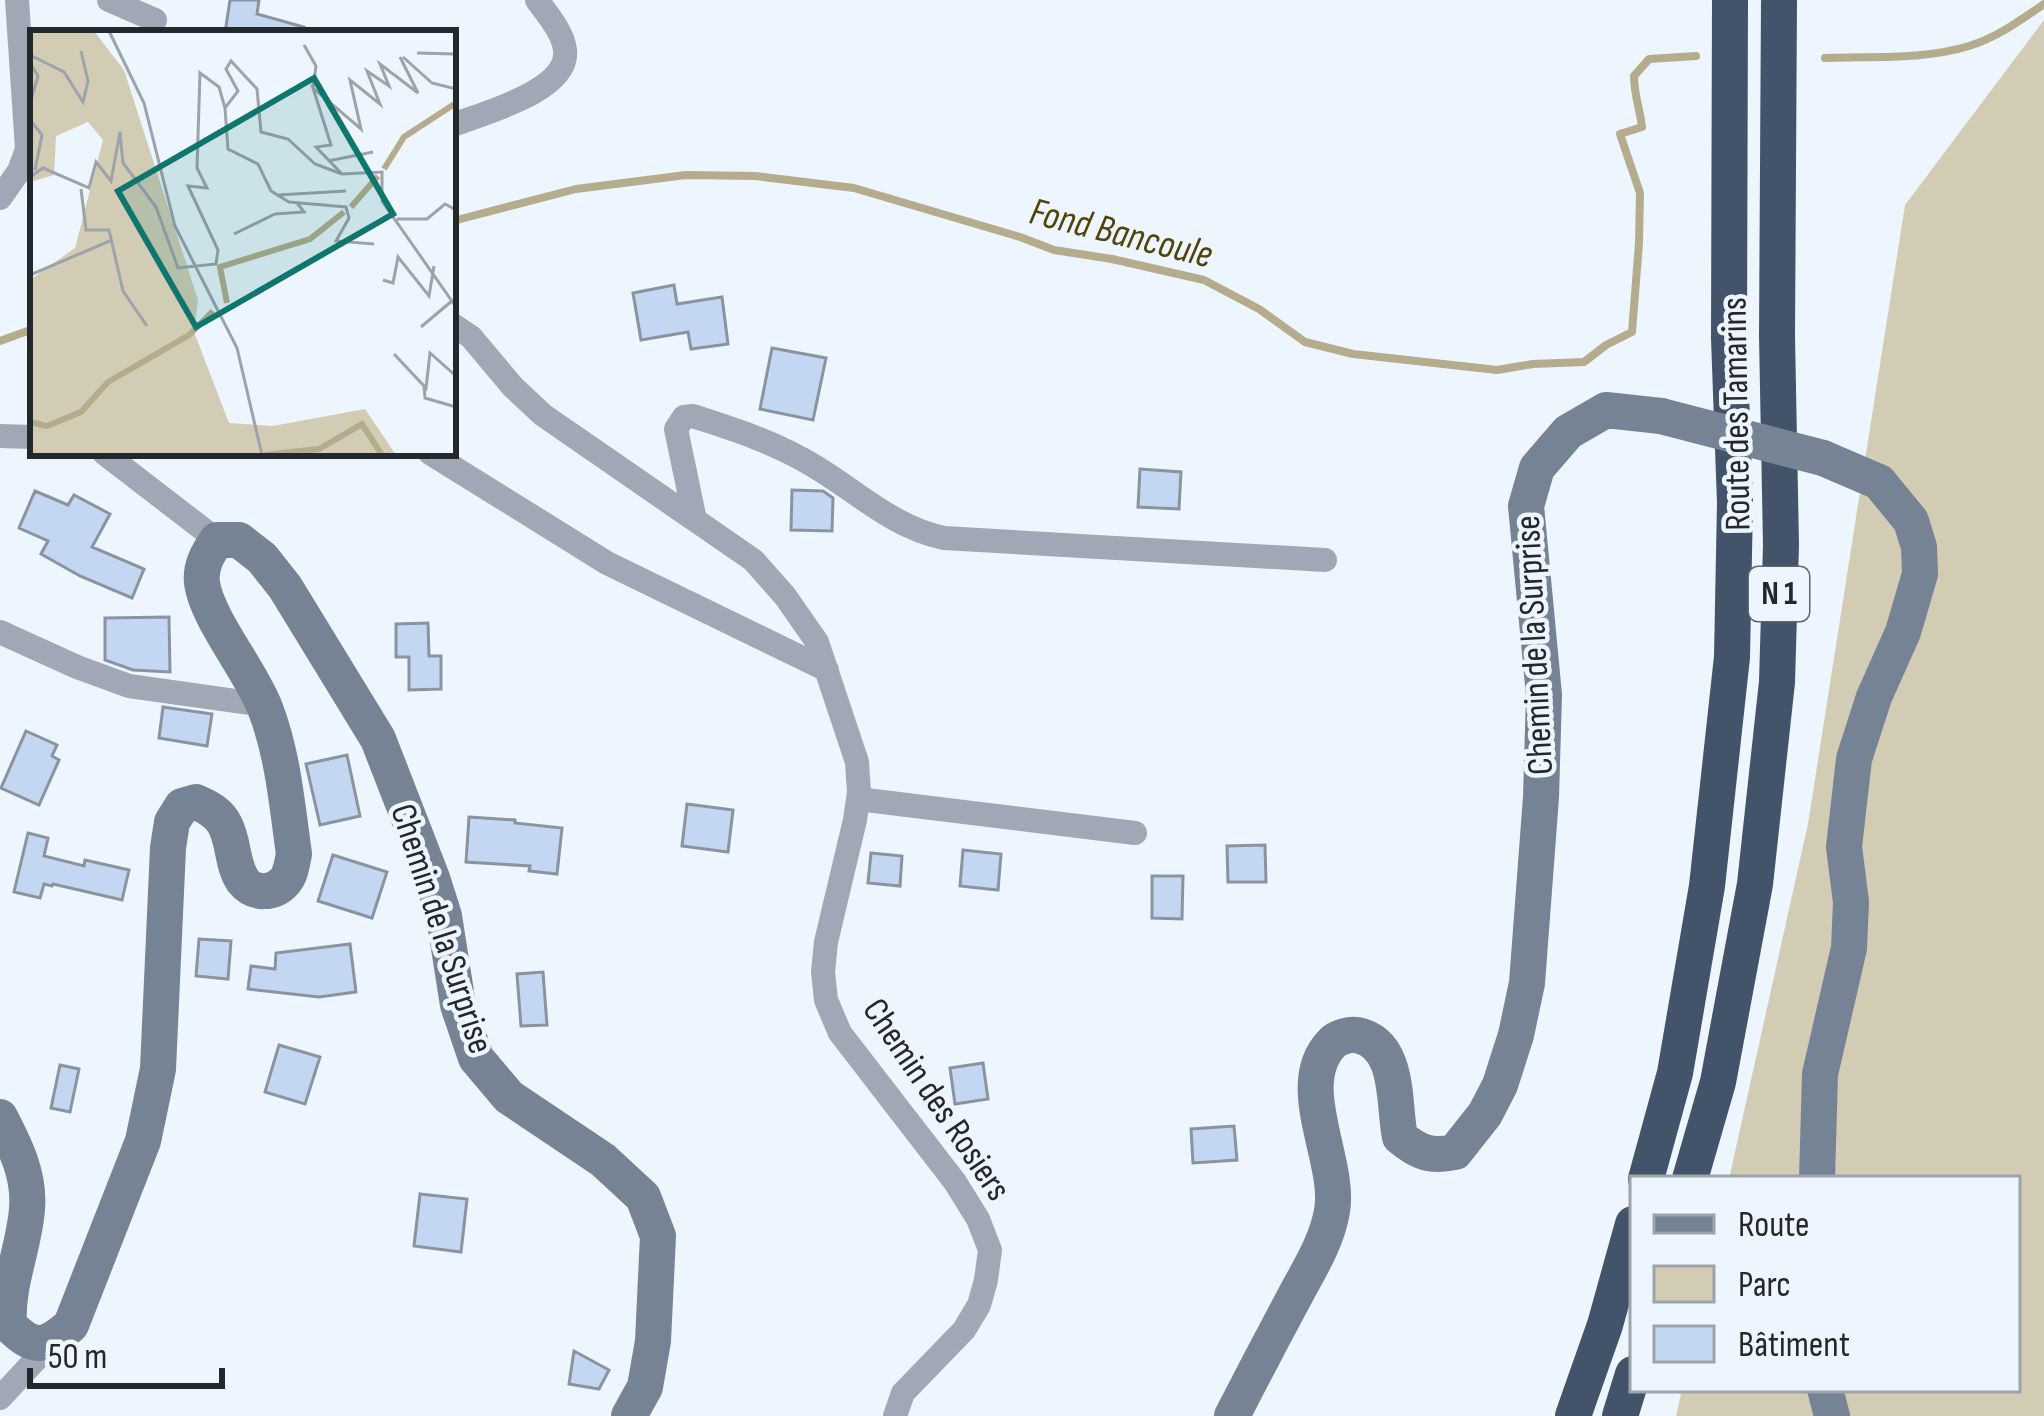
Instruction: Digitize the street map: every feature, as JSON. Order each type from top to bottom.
[{"type":"highway","name":"Route des Tamarins","points":[[1647,1176],[1675,1072],[1707,886],[1732,658],[1730,0]]},
{"type":"highway","name":"Route des Tamarins","points":[[1691,1176],[1718,1082],[1755,884],[1777,682],[1779,0]]},
{"type":"highway","points":[[1573,1416],[1630,1235]]},
{"type":"highway","points":[[1621,1416],[1630,1384]]},
{"type":"main road","name":"Chemin de la Surprise","points":[[1232,1416],[1324,1240],[1333,1208],[1333,1175],[1316,1112],[1322,1061],[1332,1043],[1358,1035],[1385,1054],[1392,1071],[1400,1137],[1418,1153],[1455,1152],[1485,1114],[1500,1084],[1527,983],[1541,797],[1544,695],[1526,506],[1537,468],[1568,432],[1606,410],[1661,416],[1822,458],[1880,482],[1911,521],[1919,547],[1920,574],[1903,632],[1874,697],[1854,759],[1844,847],[1851,902],[1850,948],[1820,1073],[1816,1176]]},
{"type":"main road","name":"Chemin de la Surprise","points":[[217,540],[238,540],[274,572],[378,739],[444,916],[458,1005],[476,1058],[509,1097],[603,1160],[643,1197],[658,1236],[653,1341],[645,1388],[629,1416]]},
{"type":"main road","points":[[0,1117],[18,1152],[28,1209],[8,1303],[9,1324],[26,1341],[53,1341],[71,1325],[143,1141],[158,1069],[172,822],[182,806],[196,802],[212,809],[224,820],[236,866],[254,890],[268,892],[284,884],[291,870],[294,854],[279,754],[264,705],[211,608],[202,582],[204,558],[217,540]]},
{"type":"street","points":[[0,198],[19,171],[27,149],[17,0]]},
{"type":"street","points":[[109,0],[154,20]]},
{"type":"street","points":[[456,124],[536,92],[563,65],[565,50],[537,0]]},
{"type":"street","name":"Chemin des Rosiers","points":[[456,327],[471,337],[543,415],[753,560],[817,642],[857,762],[858,799],[826,942],[826,1000],[849,1047],[955,1182],[990,1250],[979,1305],[964,1330],[903,1393],[895,1416]]},
{"type":"street","points":[[695,520],[676,429],[684,417],[693,416],[800,457],[896,522],[921,533],[1325,560]]},
{"type":"street","points":[[0,436],[30,437]]},
{"type":"street","points":[[108,456],[217,540]]},
{"type":"street","points":[[435,456],[607,563],[827,670]]},
{"type":"street","points":[[0,632],[129,686],[264,705]]},
{"type":"street","points":[[858,799],[1135,832]]},
{"type":"street","points":[[0,1398],[53,1341]]},
{"type":"green space","points":[[2044,20],[2044,1416],[1676,1416],[1681,1392],[2020,1392],[2020,1176],[1730,1176],[1808,824],[1905,205]]},
{"type":"building","points":[[230,0],[259,0],[257,14],[304,27],[304,30],[225,30]]},
{"type":"building","points":[[674,285],[677,304],[722,297],[728,344],[691,349],[688,332],[641,340],[633,293]]},
{"type":"building","points":[[772,348],[826,358],[813,420],[760,409]]},
{"type":"building","points":[[1140,469],[1181,472],[1179,509],[1138,507]]},
{"type":"building","points":[[792,490],[823,491],[833,498],[832,531],[791,530]]},
{"type":"building","points":[[35,491],[68,505],[74,495],[110,514],[92,547],[144,569],[132,598],[41,554],[48,541],[19,528]]},
{"type":"building","points":[[169,617],[170,672],[133,670],[105,660],[105,618]]},
{"type":"building","points":[[428,623],[429,656],[441,656],[441,689],[409,690],[409,657],[396,657],[396,624]]},
{"type":"building","points":[[163,707],[212,714],[207,746],[159,738]]},
{"type":"building","points":[[26,731],[57,745],[52,756],[59,760],[39,805],[1,788]]},
{"type":"building","points":[[347,755],[360,816],[320,825],[306,764]]},
{"type":"building","points":[[687,804],[733,810],[728,852],[682,846]]},
{"type":"building","points":[[469,817],[562,828],[557,874],[529,871],[530,866],[466,862]]},
{"type":"building","points":[[28,833],[48,838],[44,856],[129,870],[122,900],[53,884],[44,884],[40,898],[14,892]]},
{"type":"building","points":[[1265,845],[1266,882],[1228,882],[1227,846]]},
{"type":"building","points":[[963,850],[1001,854],[998,890],[960,886]]},
{"type":"building","points":[[871,853],[902,856],[900,886],[868,883]]},
{"type":"building","points":[[333,855],[387,872],[372,918],[318,901]]},
{"type":"building","points":[[1152,876],[1183,876],[1182,919],[1152,918]]},
{"type":"building","points":[[199,939],[231,941],[228,979],[196,976]]},
{"type":"building","points":[[350,944],[356,992],[319,997],[248,989],[251,966],[275,969],[276,953]]},
{"type":"building","points":[[543,972],[547,1025],[521,1026],[517,974]]},
{"type":"building","points":[[279,1045],[320,1057],[305,1104],[265,1092]]},
{"type":"building","points":[[983,1063],[988,1099],[955,1104],[950,1068]]},
{"type":"building","points":[[60,1065],[79,1069],[70,1112],[51,1108]]},
{"type":"building","points":[[1234,1126],[1237,1160],[1193,1163],[1191,1129]]},
{"type":"building","points":[[420,1194],[467,1199],[461,1252],[414,1246]]},
{"type":"building","points":[[574,1351],[609,1370],[599,1389],[569,1384]]},
{"type":"waterway","name":"Fond Bancoule","points":[[1825,58],[1916,55],[1969,46],[2044,4]]},
{"type":"waterway","name":"Fond Bancoule","points":[[456,220],[576,189],[686,175],[755,176],[854,188],[1054,250],[1204,280],[1259,309],[1305,342],[1353,354],[1497,370],[1584,362],[1632,332],[1640,193],[1620,134],[1642,127],[1634,76],[1649,59],[1696,56]]},
{"type":"waterway","name":"Fond Bancoule","points":[[0,341],[30,330]]}]
